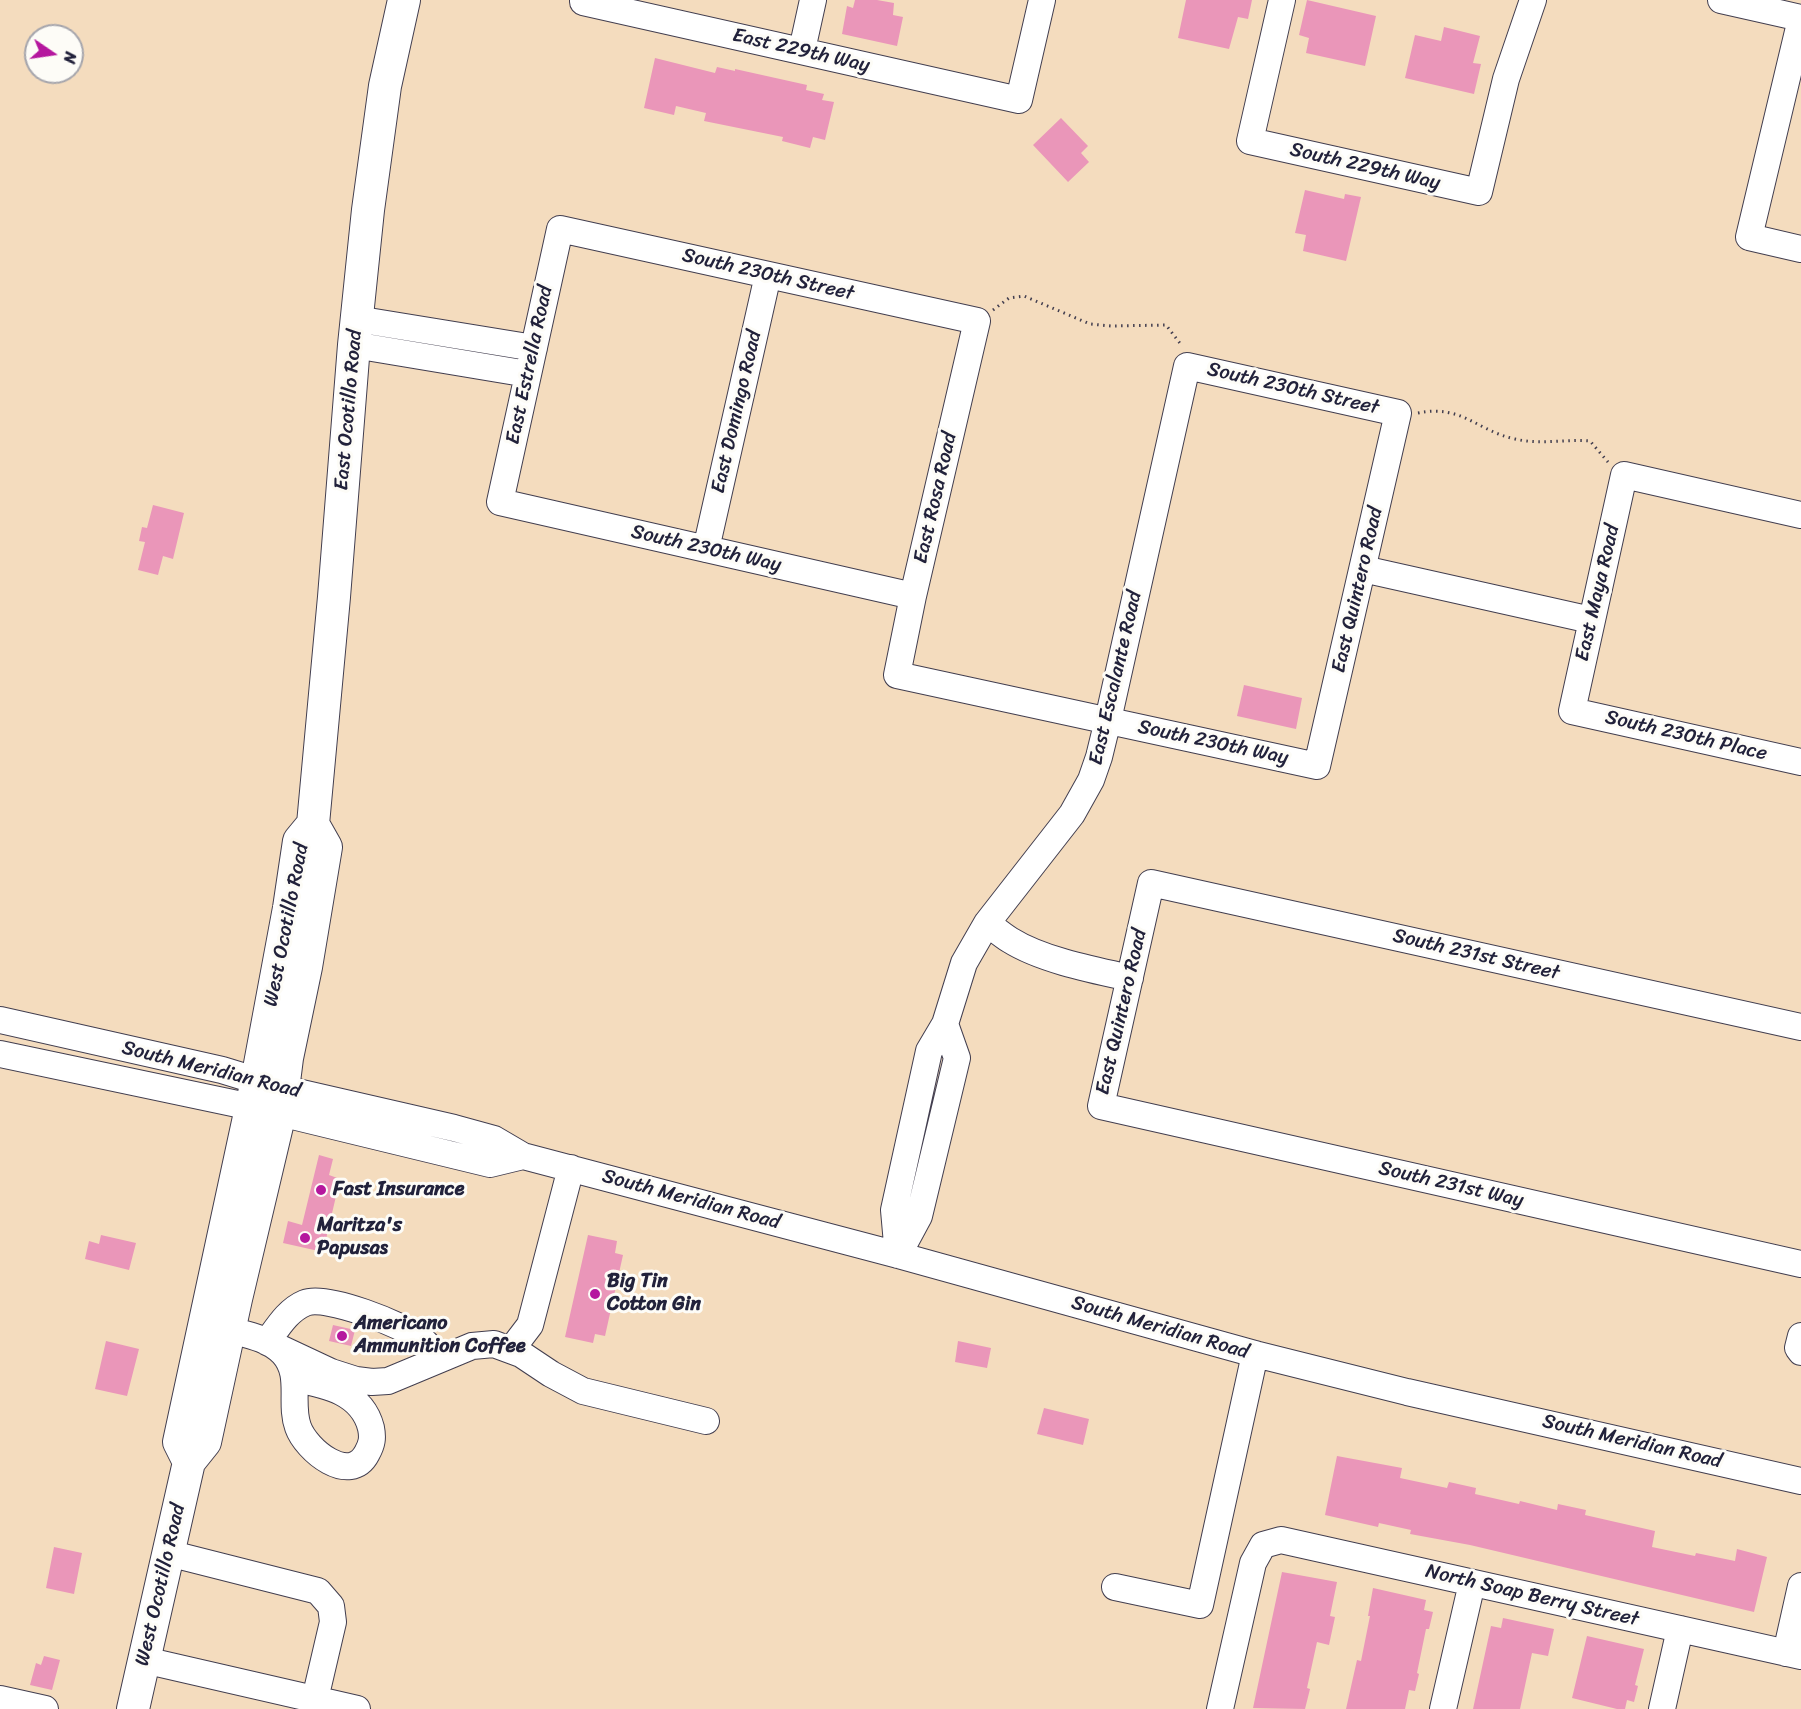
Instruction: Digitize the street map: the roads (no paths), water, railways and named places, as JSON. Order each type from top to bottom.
[{"type":"main road","name":"East Ocotillo Road","points":[[313,824],[355,332],[368,210],[385,86],[404,0]]},
{"type":"main road","name":"West Ocotillo Road","points":[[189,1462],[179,1442],[268,1097],[287,1058],[306,967],[326,847],[313,824]]},
{"type":"main road","name":"West Ocotillo Road","points":[[133,1709],[189,1462],[205,1442],[229,1330],[268,1097]]},
{"type":"street","points":[[802,50],[813,0]]},
{"type":"street","name":"East 229th Way","points":[[583,1],[1019,100],[1042,0]]},
{"type":"street","name":"South 229th Way","points":[[1282,0],[1250,141],[1479,192],[1506,79],[1533,0]]},
{"type":"street","points":[[1721,0],[1801,19],[1749,237],[1801,249]]},
{"type":"street","name":"South 230th Street","points":[[560,229],[976,321]]},
{"type":"street","name":"East Estrella Road","points":[[500,502],[560,229]]},
{"type":"street","name":"East Domingo Road","points":[[706,549],[768,275]]},
{"type":"street","name":"East Rosa Road","points":[[897,675],[976,321]]},
{"type":"street","points":[[355,332],[534,348]]},
{"type":"street","points":[[355,332],[528,374]]},
{"type":"street","name":"South 230th Street","points":[[1187,366],[1398,413]]},
{"type":"street","name":"East Escalante Road","points":[[898,1255],[894,1210],[929,1051],[945,1024],[964,963],[987,923],[1072,814],[1091,780],[1099,757],[1187,366]]},
{"type":"street","name":"East Quintero Road","points":[[1317,766],[1398,413]]},
{"type":"street","name":"East Maya Road","points":[[1572,711],[1624,475],[1801,515]]},
{"type":"street","name":"South 230th Way","points":[[500,502],[913,597]]},
{"type":"street","points":[[1363,569],[1591,620]]},
{"type":"street","name":"South 230th Way","points":[[897,675],[1317,766]]},
{"type":"street","name":"South 230th Place","points":[[1572,711],[1801,762]]},
{"type":"street","name":"East Quintero Road","points":[[1101,1106],[1151,883]]},
{"type":"street","name":"South 231st Street","points":[[1151,883],[1801,1028]]},
{"type":"street","points":[[987,923],[1011,941],[1045,955],[1079,967],[1130,978]]},
{"type":"street","name":"South Meridian Road","points":[[0,1020],[222,1070],[268,1097]]},
{"type":"street","name":"South Meridian Road","points":[[0,1054],[268,1097],[490,1164],[523,1156],[898,1255],[1255,1354],[1419,1394],[1801,1481]]},
{"type":"street","name":"South 231st Way","points":[[1101,1106],[1801,1264]]},
{"type":"street","points":[[512,1350],[530,1325],[571,1168]]},
{"type":"street","points":[[267,1342],[292,1310],[307,1301],[325,1301],[353,1309],[410,1332],[422,1339],[440,1359]]},
{"type":"street","points":[[229,1330],[261,1338],[267,1342],[284,1355],[296,1379]]},
{"type":"street","points":[[1801,1336],[1798,1348],[1801,1352]]},
{"type":"street","points":[[267,1342],[331,1372],[356,1380],[372,1382],[388,1381],[472,1346],[494,1344],[521,1354],[567,1384],[584,1391],[706,1421]]},
{"type":"street","points":[[1115,1587],[1200,1605],[1255,1354]]},
{"type":"street","name":"North Soap Berry Street","points":[[1220,1709],[1253,1563],[1263,1545],[1281,1540],[1793,1654]]},
{"type":"street","points":[[168,1552],[318,1591],[331,1606],[333,1622],[315,1699]]},
{"type":"street","points":[[1443,1709],[1472,1583]]},
{"type":"street","points":[[1793,1654],[1801,1586]]},
{"type":"street","points":[[1662,1709],[1680,1629]]},
{"type":"street","points":[[144,1660],[357,1709]]},
{"type":"street","points":[[0,1699],[45,1709]]},
{"type":"place","name":"Fast Insurance","points":[[321,1190]]},
{"type":"place","name":"Maritza's Papusas","points":[[305,1238]]},
{"type":"place","name":"Big Tin Cotton Gin","points":[[595,1294]]},
{"type":"place","name":"Americano Ammunition Coffee","points":[[342,1336]]}]
